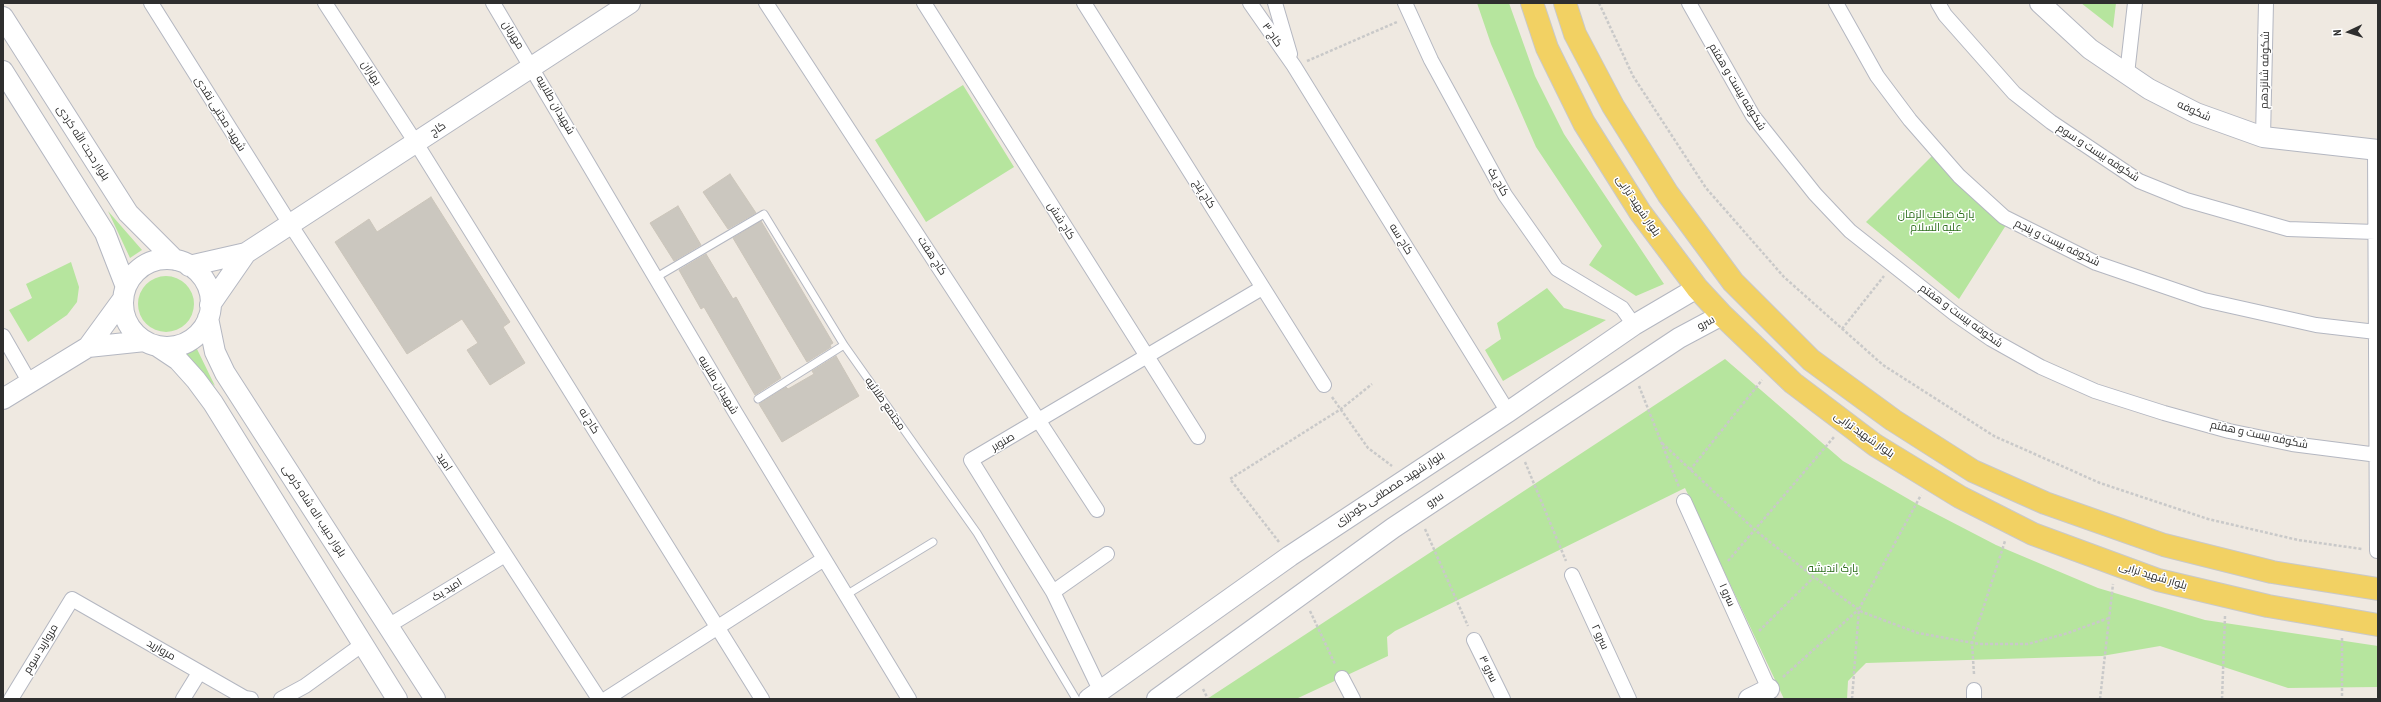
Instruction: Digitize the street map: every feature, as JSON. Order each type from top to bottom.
[{"type":"main road","name":"کاج","points":[[209,311],[246,253],[630,3]]},
{"type":"main road","name":"بلوار شهید ترابی","points":[[1532,3],[1547,48],[1584,123],[1640,212],[1697,288],[1722,315],[1793,383],[1875,445],[1960,497],[2032,534],[2158,580],[2268,606],[2378,625]]},
{"type":"main road","points":[[1565,3],[1575,34],[1613,106],[1668,194],[1733,282],[1811,360],[1893,420],[1973,471],[2045,503],[2164,546],[2272,572],[2378,589]]},
{"type":"main road","name":"شکوفه","points":[[2040,3],[2090,49],[2149,89],[2196,113],[2263,137],[2376,150]]},
{"type":"main road","name":"بلوار حجت الله کردی","points":[[3,17],[128,213],[182,263]]},
{"type":"main road","points":[[3,71],[105,233],[124,293],[128,324],[135,334],[178,360],[213,403],[397,699]]},
{"type":"main road","name":"کاج","points":[[182,263],[246,253]]},
{"type":"main road","points":[[3,399],[88,347],[124,293],[132,276],[140,268],[163,259],[182,263],[204,280],[209,292],[209,311],[202,329],[193,338],[182,344],[170,347],[151,344],[88,347]]},
{"type":"main road","points":[[1697,288],[1733,282]]},
{"type":"main road","points":[[1722,315],[1733,282]]},
{"type":"main road","name":"بلوار شهید مصطفی گودرزی","points":[[1095,696],[1290,556],[1508,412],[1634,325],[1697,288]]},
{"type":"main road","name":"بلوار حبیب اله شاه کرمی","points":[[209,311],[214,352],[225,373],[435,699]]},
{"type":"main road","name":"سرو","points":[[1157,699],[1302,593],[1417,512],[1679,338],[1722,315]]},
{"type":"main road","points":[[1749,699],[1769,689]]},
{"type":"street","name":"شهید مجتبی نقدی","points":[[151,3],[290,224]]},
{"type":"street","name":"بهاران","points":[[325,3],[416,143]]},
{"type":"street","name":"مهربان","points":[[493,3],[533,67]]},
{"type":"street","name":"کاج هفت","points":[[766,3],[1097,510]]},
{"type":"street","name":"کاج شش","points":[[924,3],[1198,438]]},
{"type":"street","name":"کاج پنج","points":[[1084,3],[1324,385]]},
{"type":"street","name":"کاج ۳","points":[[1250,3],[1294,66]]},
{"type":"street","points":[[1275,3],[1294,66]]},
{"type":"street","name":"کاج یک","points":[[1405,3],[1410,17],[1431,60],[1505,195],[1557,269],[1622,308],[1634,325]]},
{"type":"street","name":"شکوفه بیست و هفتم","points":[[1689,3],[1752,116],[1781,154],[1850,230],[1893,265],[1990,339],[2041,367],[2095,391],[2229,431],[2292,444],[2378,455]]},
{"type":"street","name":"شکوفه بیست و پنجم","points":[[1836,3],[1877,76],[1910,120],[1959,176],[2004,217],[2096,263],[2204,300],[2316,325],[2376,332]]},
{"type":"street","name":"شکوفه بیست و سوم","points":[[1938,3],[1946,15],[2014,93],[2051,122],[2139,181],[2186,200],[2288,229],[2375,232]]},
{"type":"street","points":[[2126,74],[2135,3]]},
{"type":"street","name":"شکوفه شانزدهم","points":[[2263,137],[2266,3]]},
{"type":"street","name":"کاج سه","points":[[1294,66],[1508,412]]},
{"type":"street","name":"شهیدان طلاییه","points":[[533,67],[655,278],[909,699]]},
{"type":"street","name":"کاج نه","points":[[416,143],[762,699]]},
{"type":"street","points":[[2376,150],[2375,232],[2378,455],[2377,550]]},
{"type":"street","name":"امید","points":[[290,224],[599,699]]},
{"type":"street","name":"صنوبر","points":[[1095,696],[1053,592],[971,460],[1040,421],[1145,356],[1262,288]]},
{"type":"street","points":[[3,336],[30,383]]},
{"type":"street","name":"سرو ۱","points":[[1684,501],[1769,689]]},
{"type":"street","points":[[1053,592],[1107,554]]},
{"type":"street","name":"امید یک","points":[[388,626],[505,555]]},
{"type":"street","points":[[606,699],[824,559]]},
{"type":"street","name":"سرو ۲","points":[[1572,575],[1629,699]]},
{"type":"street","name":"مروارید","points":[[72,599],[199,673],[245,698],[251,699]]},
{"type":"street","name":"مروارید سوم","points":[[11,699],[72,599]]},
{"type":"street","name":"سرو ۳","points":[[1474,640],[1503,699]]},
{"type":"street","points":[[281,699],[305,692],[363,644]]},
{"type":"street","points":[[183,699],[199,673]]},
{"type":"street","points":[[1342,678],[1353,699]]},
{"type":"lane","name":"مجتمع طلائیه","points":[[655,278],[764,214],[844,345],[977,533],[1076,699]]},
{"type":"lane","points":[[758,399],[844,345]]},
{"type":"lane","points":[[846,595],[932,542]]},
{"type":"path","points":[[1599,3],[1634,76],[1706,188],[1784,277],[1883,365],[1994,436],[2100,483],[2208,519],[2298,540],[2377,550]]},
{"type":"path","points":[[1294,66],[1410,17]]},
{"type":"path","points":[[1842,329],[1893,265]]},
{"type":"path","points":[[1690,470],[1773,365]]},
{"type":"path","points":[[1632,369],[1684,501]]},
{"type":"path","points":[[1290,556],[1230,479],[1341,409],[1372,384]]},
{"type":"path","points":[[1324,385],[1368,448],[1408,477]]},
{"type":"path","points":[[1717,574],[1846,423]]},
{"type":"path","points":[[1662,443],[1755,530],[1814,577],[1859,609],[1918,633],[1972,643],[2028,644],[2068,633],[2109,618]]},
{"type":"path","points":[[1518,445],[1572,575]]},
{"type":"path","points":[[1769,689],[1859,609],[1930,478]]},
{"type":"path","points":[[1417,512],[1474,640]]},
{"type":"path","points":[[1974,694],[1972,643],[2010,523]]},
{"type":"path","points":[[2100,699],[2115,564]]},
{"type":"path","points":[[1748,642],[1814,577]]},
{"type":"path","points":[[1302,593],[1342,678]]},
{"type":"path","points":[[2222,699],[2226,596]]},
{"type":"path","points":[[1852,699],[1859,609]]},
{"type":"path","points":[[2342,619],[2342,699]]},
{"type":"green space","points":[[1477,3],[1509,3],[1535,76],[1564,134],[1664,284],[1636,296],[1589,265],[1602,246],[1536,147],[1491,44]]},
{"type":"green space","points":[[2081,3],[2116,3],[2113,28]]},
{"type":"green space","points":[[963,85],[1014,167],[926,222],[875,140]]},
{"type":"green space","name":"پارک صاحب الزمان علیه السلام","points":[[1935,153],[2008,222],[1959,299],[1866,222]]},
{"type":"green space","points":[[108,211],[142,250],[130,258]]},
{"type":"green space","points":[[71,262],[79,287],[77,302],[67,315],[28,342],[9,310],[32,298],[26,284]]},
{"type":"green space","points":[[160,276],[172,276],[186,284],[194,298],[192,315],[186,324],[172,332],[160,332],[150,327],[143,320],[138,310],[138,298],[143,288],[150,281]]},
{"type":"green space","points":[[1547,288],[1564,308],[1606,320],[1503,381],[1485,350],[1501,339],[1497,323]]},
{"type":"green space","points":[[196,347],[215,386],[183,356]]},
{"type":"green space","name":"پارک اندیشه","points":[[1725,359],[1843,461],[1917,504],[1996,545],[2098,588],[2205,620],[2378,646],[2378,687],[2288,688],[2160,646],[2102,656],[1866,663],[1848,681],[1847,699],[1784,699],[1685,488],[1395,631],[1387,637],[1388,656],[1296,699],[1207,699]]},
{"type":"building","points":[[730,174],[756,213],[728,229],[703,192]]},
{"type":"building","points":[[431,197],[510,322],[503,327],[525,363],[490,385],[467,350],[478,343],[462,319],[407,354],[335,242],[369,219],[377,232]]},
{"type":"building","points":[[678,206],[701,245],[674,261],[650,223]]},
{"type":"building","points":[[761,221],[833,343],[830,345],[831,347],[807,362],[733,238]]},
{"type":"building","points":[[706,254],[733,299],[736,297],[781,378],[755,395],[704,307],[701,309],[679,270]]},
{"type":"building","points":[[836,356],[859,396],[782,442],[759,404],[786,387],[788,389],[814,374],[812,371]]}]
